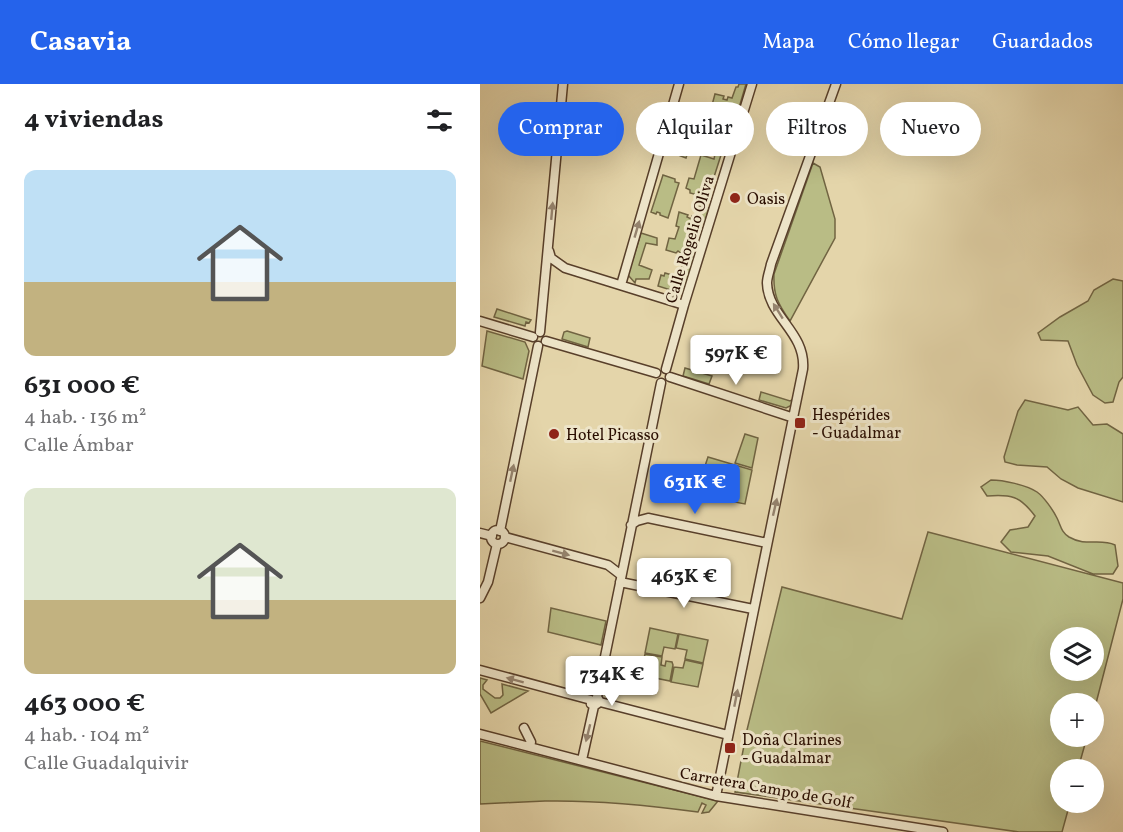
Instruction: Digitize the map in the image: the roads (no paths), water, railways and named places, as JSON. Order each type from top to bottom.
[{"type":"street","points":[[497,544],[503,541],[502,534],[539,339],[563,84]]},
{"type":"street","points":[[621,285],[679,84]]},
{"type":"street","name":"Calle Rogelio Oliva","points":[[668,373],[684,305],[752,84]]},
{"type":"street","points":[[716,796],[803,369],[803,353],[795,336],[773,306],[767,282],[771,264],[836,84]]},
{"type":"street","points":[[549,251],[551,258],[565,268],[684,305]]},
{"type":"street","points":[[546,275],[551,270],[565,268]]},
{"type":"street","points":[[480,321],[656,373]]},
{"type":"street","points":[[656,373],[659,369],[793,421]]},
{"type":"street","points":[[656,373],[657,380],[661,383]]},
{"type":"street","points":[[661,383],[666,382],[668,373]]},
{"type":"street","points":[[582,760],[596,702],[661,383]]},
{"type":"street","points":[[631,525],[648,518],[767,543]]},
{"type":"street","points":[[492,536],[494,532],[608,565],[620,579],[753,609]]},
{"type":"street","points":[[480,533],[492,536]]},
{"type":"street","points":[[492,536],[497,544]]},
{"type":"street","points":[[480,598],[488,582],[497,544]]},
{"type":"street","points":[[480,670],[728,735]]},
{"type":"street","points":[[546,699],[558,691]]},
{"type":"street","points":[[524,728],[531,742],[530,747]]},
{"type":"street","name":"Carretera Campo de Golf","points":[[480,734],[716,796],[943,832]]},
{"type":"water","points":[[710,477],[725,480],[728,478],[732,483],[731,490],[708,487]]},
{"type":"place","name":"Oasis","points":[[735,198]]},
{"type":"place","name":"Hespérides - Guadalmar","points":[[800,423]]},
{"type":"place","name":"Hotel Picasso","points":[[554,434]]},
{"type":"place","name":"Doña Clarines - Guadalmar","points":[[730,748]]}]
